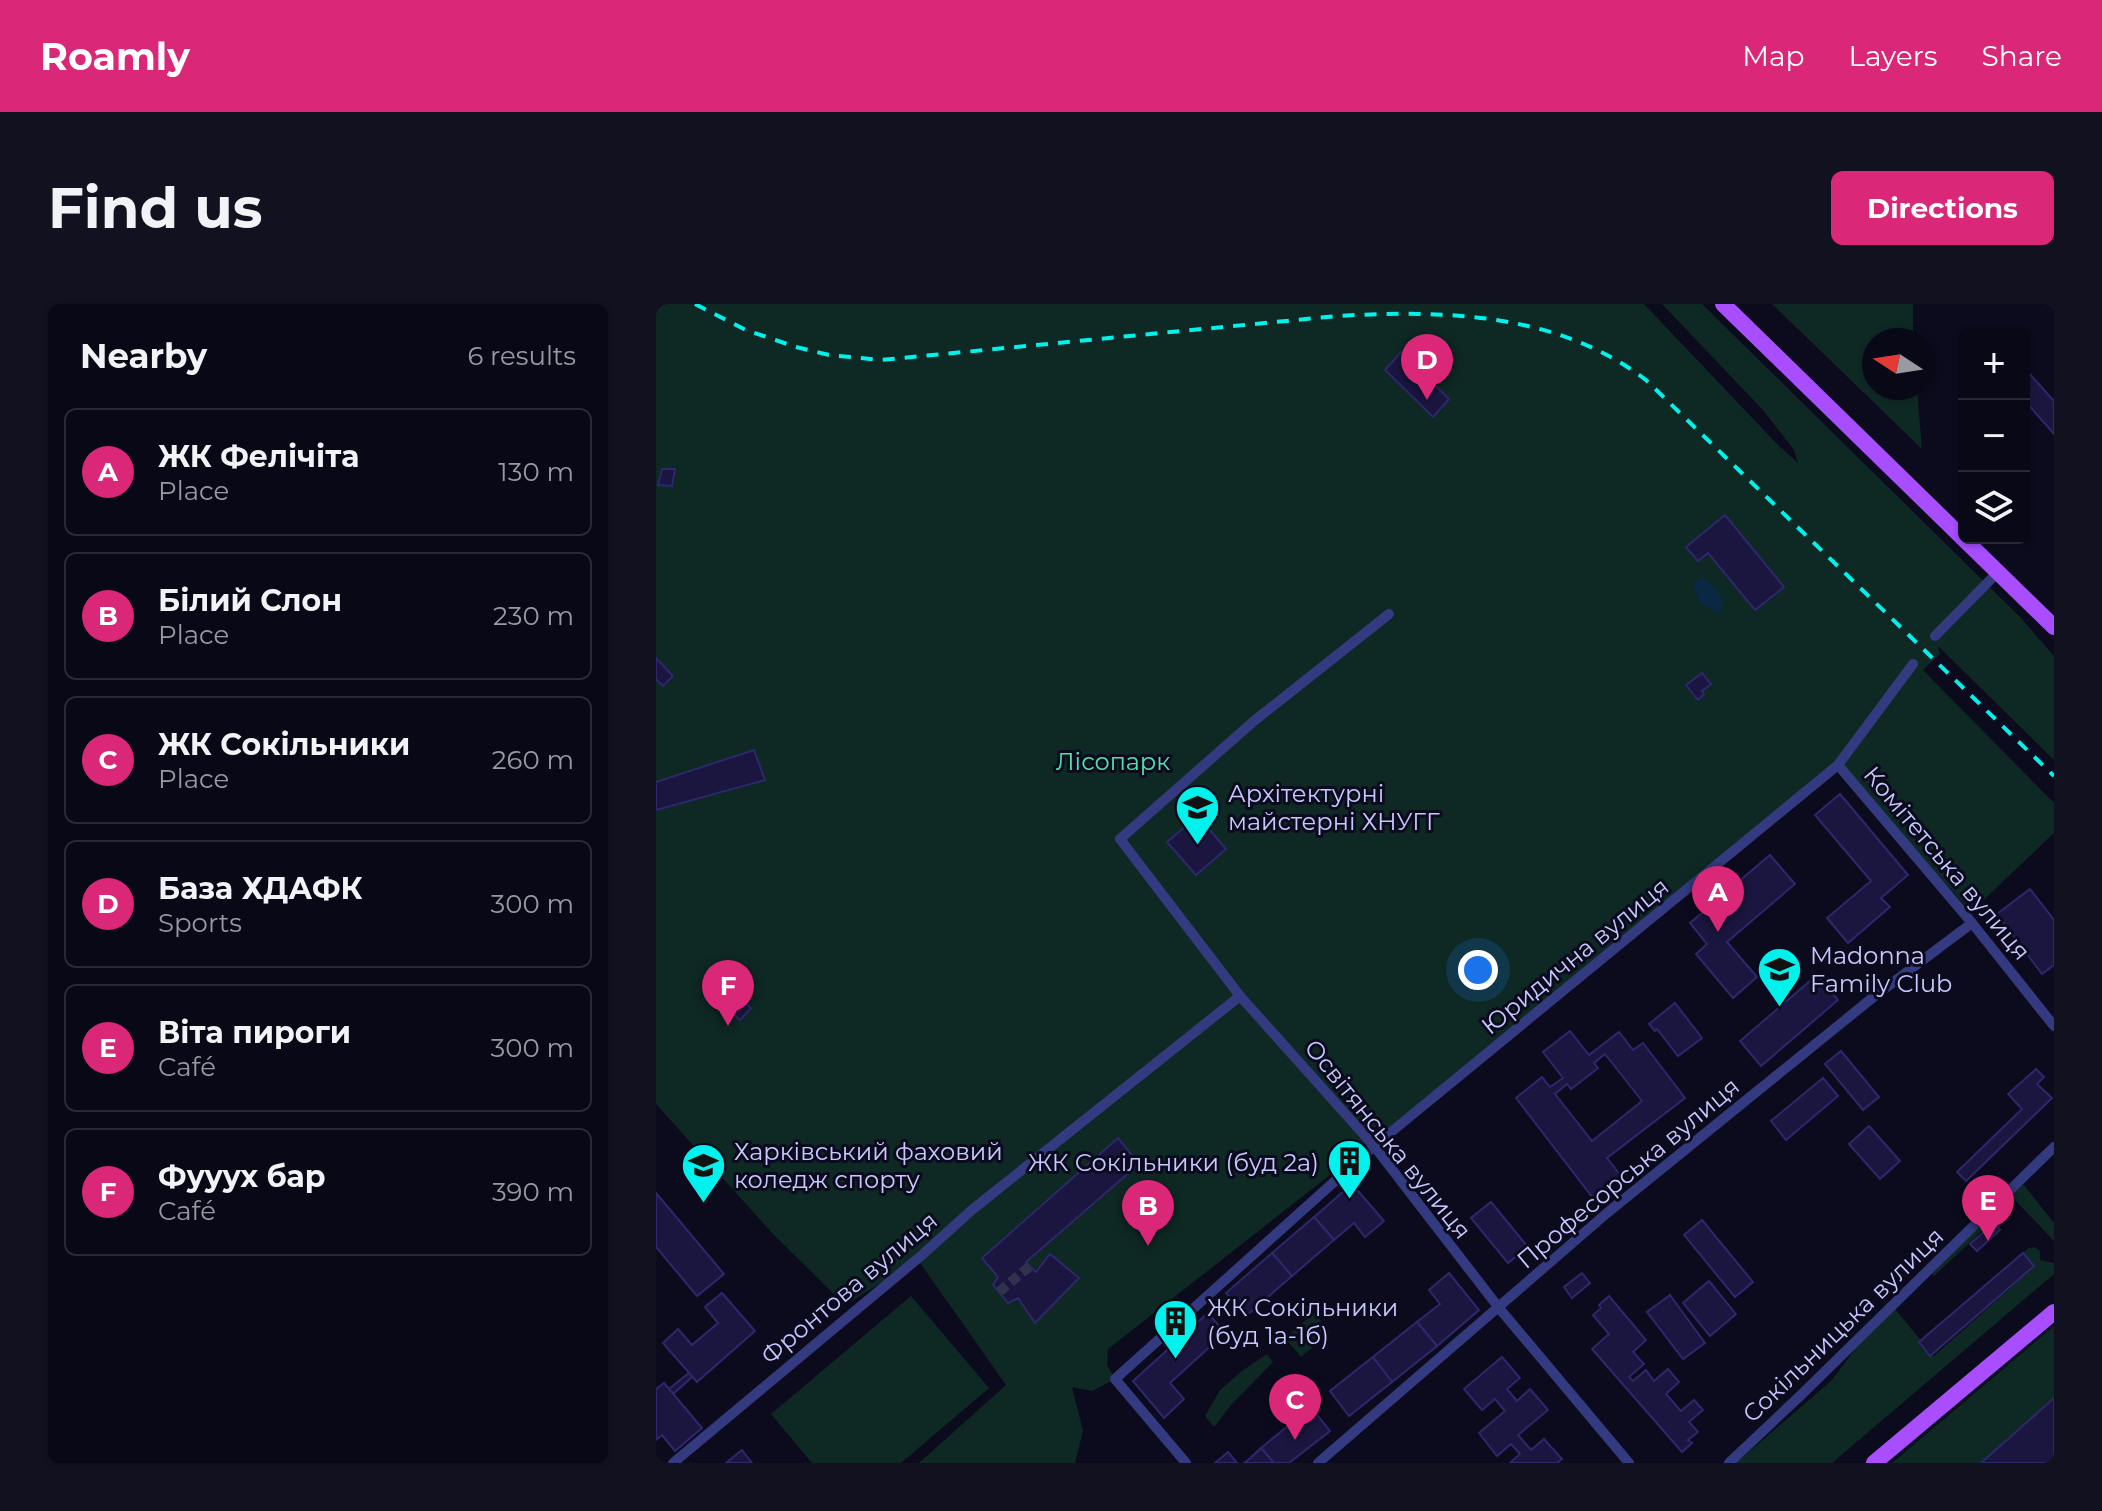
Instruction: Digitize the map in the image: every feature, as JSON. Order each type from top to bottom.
[{"type":"main road","points":[[1723,304],[2054,627]]},
{"type":"main road","points":[[1874,1463],[2054,1312]]},
{"type":"street","points":[[1935,636],[1998,572]]},
{"type":"street","name":"Освітянська вулиця","points":[[1389,614],[1254,721],[1120,839],[1240,996],[1374,1146],[1499,1308],[1629,1463]]},
{"type":"street","name":"Юридична вулиця","points":[[1186,1463],[1115,1379],[1374,1146],[1838,765],[1913,664]]},
{"type":"street","name":"Комітетська вулиця","points":[[1838,765],[1972,923],[2054,1026]]},
{"type":"street","name":"Професорська вулиця","points":[[1318,1463],[1607,1213],[1871,999],[1972,923]]},
{"type":"street","name":"Фронтова вулиця","points":[[673,1463],[973,1209],[1240,996]]},
{"type":"street","name":"Сокільницька вулиця","points":[[1729,1463],[2054,1147]]},
{"type":"green space","name":"Лісопарк","points":[[656,304],[1644,304],[1798,463],[1794,450],[1763,410],[1662,304],[1702,304],[2020,617],[2054,656],[2054,760],[1938,646],[1940,654],[1923,670],[2054,803],[2054,833],[1971,912],[1838,765],[1349,1160],[1108,1349],[1107,1365],[1115,1379],[1092,1391],[1072,1387],[1083,1431],[1075,1463],[919,1463],[1006,1385],[918,1260],[845,1305],[772,1233],[656,1104]]},
{"type":"green space","points":[[1772,304],[1913,304],[1913,328],[1862,328],[1862,391]]},
{"type":"green space","points":[[1871,400],[1918,400],[1922,449]]},
{"type":"green space","points":[[2024,1185],[2054,1223],[2054,1241],[2015,1200],[1934,1276],[1930,1271],[2019,1186]]},
{"type":"green space","points":[[2035,1247],[2040,1251],[2040,1260],[2054,1263],[2054,1274],[1832,1463],[1736,1463],[1831,1381],[1890,1303],[1934,1356],[2034,1267],[2023,1253]]},
{"type":"green space","points":[[911,1296],[989,1388],[901,1463],[812,1463],[771,1414]]},
{"type":"green space","points":[[1314,1313],[1330,1332],[1301,1357],[1285,1338]]},
{"type":"green space","points":[[2054,1326],[2054,1463],[1892,1463]]},
{"type":"green space","points":[[1267,1354],[1273,1362],[1214,1427],[1205,1416],[1220,1390]]},
{"type":"water","points":[[1702,577],[1715,588],[1724,602],[1719,614],[1699,602],[1693,585]]},
{"type":"building","points":[[1401,352],[1449,399],[1433,417],[1385,370]]},
{"type":"building","points":[[2030,374],[2054,401],[2054,434],[2030,407]]},
{"type":"building","points":[[662,469],[675,469],[672,486],[658,485]]},
{"type":"building","points":[[1725,515],[1784,587],[1755,610],[1708,553],[1698,561],[1686,547]]},
{"type":"building","points":[[656,658],[673,676],[663,686],[656,679]]},
{"type":"building","points":[[1702,673],[1711,684],[1702,691],[1704,694],[1698,700],[1686,685]]},
{"type":"building","points":[[754,750],[765,780],[656,810],[656,782]]},
{"type":"building","points":[[1840,794],[1908,875],[1881,898],[1890,907],[1848,943],[1827,918],[1871,881],[1815,815]]},
{"type":"building","points":[[1198,816],[1226,849],[1196,875],[1167,842]]},
{"type":"building","points":[[1770,855],[1795,884],[1727,942],[1757,977],[1733,998],[1696,954],[1707,944],[1690,923]]},
{"type":"building","points":[[2030,889],[2054,920],[2054,965],[2042,974],[1997,914]]},
{"type":"building","points":[[1817,975],[1838,1000],[1761,1066],[1740,1041]]},
{"type":"building","points":[[718,978],[751,1008],[740,1020],[707,990]]},
{"type":"building","points":[[1675,1003],[1702,1038],[1678,1056],[1657,1029],[1655,1031],[1649,1024]]},
{"type":"building","points":[[1570,1031],[1589,1055],[1619,1032],[1633,1050],[1643,1043],[1685,1098],[1607,1158],[1621,1176],[1593,1198],[1516,1098],[1542,1077],[1550,1087],[1563,1078],[1543,1052]],"holes":[[[1605,1054],[1642,1101],[1592,1141],[1555,1094],[1567,1084],[1571,1089],[1598,1068],[1594,1063]]]},
{"type":"building","points":[[1841,1051],[1879,1097],[1863,1110],[1825,1064]]},
{"type":"building","points":[[2036,1069],[2044,1077],[2037,1084],[2052,1098],[1966,1181],[1957,1172],[2022,1109],[2008,1094]]},
{"type":"building","points":[[1823,1078],[1838,1096],[1786,1140],[1771,1121]]},
{"type":"building","points":[[1869,1126],[1900,1161],[1880,1179],[1849,1144]]},
{"type":"building","points":[[1118,1138],[1139,1164],[1026,1262],[1036,1272],[1050,1254],[1079,1278],[1035,1323],[1018,1298],[1008,1303],[993,1285],[998,1277],[982,1258]]},
{"type":"building","name":"ЖК Сокільники (буд 2а)","points":[[1352,1184],[1384,1221],[1365,1237],[1354,1223],[1334,1240],[1314,1217]]},
{"type":"building","points":[[656,1193],[724,1274],[697,1296],[656,1247]]},
{"type":"building","points":[[1491,1202],[1528,1247],[1508,1263],[1471,1218]]},
{"type":"building","points":[[1314,1217],[1334,1240],[1292,1276],[1272,1253]]},
{"type":"building","points":[[1702,1220],[1753,1282],[1735,1297],[1684,1235]]},
{"type":"building","points":[[1994,1223],[2000,1230],[1977,1251],[1970,1244]]},
{"type":"building","points":[[1272,1253],[1292,1276],[1246,1316],[1226,1293]]},
{"type":"building","points":[[2023,1253],[2034,1266],[1930,1356],[1919,1342]]},
{"type":"building","points":[[1449,1273],[1479,1310],[1437,1346],[1417,1322],[1440,1304],[1429,1290]]},
{"type":"building","points":[[1582,1273],[1590,1283],[1572,1298],[1564,1287]]},
{"type":"building","points":[[1709,1281],[1736,1314],[1710,1336],[1683,1303]]},
{"type":"building","points":[[722,1293],[755,1331],[697,1382],[663,1343],[678,1329],[692,1345],[718,1323],[705,1307]]},
{"type":"building","points":[[1670,1295],[1705,1343],[1683,1359],[1647,1312]]},
{"type":"building","points":[[1609,1296],[1646,1340],[1633,1352],[1644,1364],[1629,1377],[1633,1381],[1646,1370],[1654,1381],[1668,1369],[1679,1382],[1666,1394],[1681,1411],[1694,1400],[1703,1410],[1689,1422],[1698,1432],[1688,1440],[1692,1443],[1682,1452],[1592,1349],[1609,1334],[1593,1315]]},
{"type":"building","name":"ЖК Сокільники (буд 1а-1б)","points":[[1208,1313],[1225,1333],[1170,1383],[1184,1399],[1164,1418],[1133,1381]]},
{"type":"building","points":[[1417,1322],[1437,1346],[1392,1382],[1373,1357]]},
{"type":"building","points":[[1373,1357],[1392,1382],[1349,1416],[1330,1391]]},
{"type":"building","points":[[1502,1357],[1520,1378],[1507,1389],[1517,1401],[1530,1389],[1548,1410],[1518,1435],[1531,1450],[1544,1439],[1562,1459],[1557,1463],[1510,1463],[1520,1454],[1511,1444],[1497,1456],[1479,1433],[1505,1411],[1495,1399],[1482,1410],[1464,1389]]},
{"type":"building","points":[[689,1373],[692,1377],[673,1394],[669,1389]]},
{"type":"building","points":[[664,1383],[702,1428],[675,1451],[662,1435],[656,1440],[656,1389]]},
{"type":"building","points":[[2054,1398],[2054,1463],[1981,1463]]},
{"type":"building","points":[[1311,1407],[1330,1431],[1289,1463],[1274,1463],[1261,1448]]},
{"type":"building","points":[[1261,1448],[1274,1463],[1244,1463],[1247,1461]]},
{"type":"building","points":[[742,1450],[752,1463],[726,1463]]},
{"type":"building","points":[[1228,1452],[1237,1463],[1215,1463]]},
{"type":"tunnel","points":[[999,1292],[1030,1266]]},
{"type":"railway","points":[[695,304],[746,330],[796,347],[829,355],[881,360],[1377,314],[1498,320],[1575,340],[1612,357],[1646,380],[2054,776]]},
{"type":"place","name":"База ХДАФК","points":[[1427,400]]},
{"type":"place","name":"Архітектурні майстерні ХНУГГ","points":[[1197,846]]},
{"type":"place","name":"ЖК Фелічіта","points":[[1718,932]]},
{"type":"place","name":"Madonna Family Club","points":[[1779,1008]]},
{"type":"place","name":"Фууух бар","points":[[728,1026]]},
{"type":"place","name":"ЖК Сокільники (буд 2а)","points":[[1350,1201]]},
{"type":"place","name":"Харківський фаховий коледж спорту","points":[[703,1204]]},
{"type":"place","name":"Віта пироги","points":[[1988,1241]]},
{"type":"place","name":"Білий Слон","points":[[1148,1246]]},
{"type":"place","name":"ЖК Сокільники (буд 1а-1б)","points":[[1176,1360]]},
{"type":"place","name":"ЖК Сокільники","points":[[1295,1440]]}]
